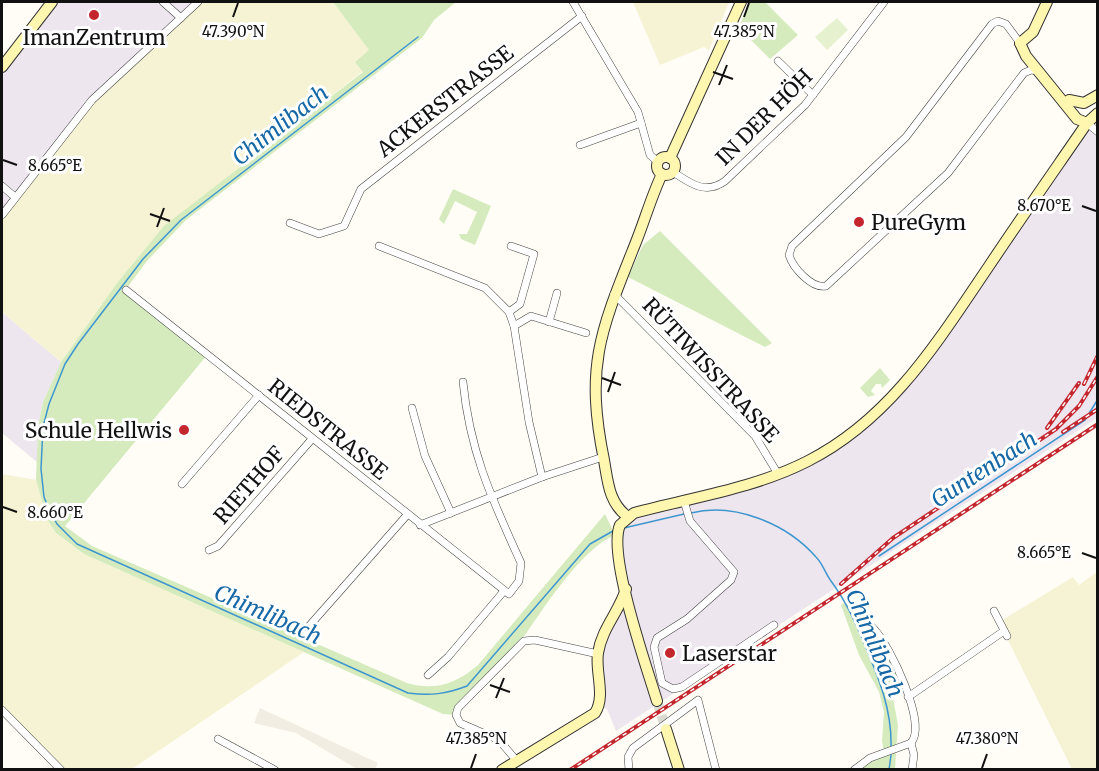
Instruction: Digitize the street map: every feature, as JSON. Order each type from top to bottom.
[{"type":"main road","points":[[2,67],[52,2]]},
{"type":"main road","points":[[670,158],[741,2]]},
{"type":"main road","points":[[1020,43],[1033,32],[1047,2]]},
{"type":"main road","points":[[1020,43],[1023,52],[1077,119],[1087,123]]},
{"type":"main road","points":[[1020,43],[1087,123]]},
{"type":"main road","points":[[1069,100],[1084,103],[1098,95]]},
{"type":"main road","points":[[624,527],[685,504],[778,474],[807,461],[853,433],[905,384],[923,363],[1087,123],[1098,95]]},
{"type":"main road","points":[[1087,123],[1098,113]]},
{"type":"main road","points":[[663,157],[670,158],[675,163],[673,172],[662,174],[658,170],[658,162],[663,157]]},
{"type":"main road","points":[[657,701],[626,610],[624,527],[614,505],[603,458],[596,417],[595,378],[600,336],[614,294],[662,174]]},
{"type":"main road","points":[[624,527],[626,610],[634,625],[648,669]]},
{"type":"main road","points":[[502,770],[595,713],[600,703],[598,654],[602,637],[626,610]]},
{"type":"main road","points":[[666,729],[679,770]]},
{"type":"street","points":[[163,2],[181,18]]},
{"type":"street","points":[[2,215],[92,100],[198,2]]},
{"type":"street","points":[[573,2],[638,112],[650,155],[658,162]]},
{"type":"street","name":"IN DER HÖH","points":[[673,172],[697,186],[716,187],[813,95],[884,2]]},
{"type":"street","name":"ACKERSTRASSE","points":[[290,223],[319,234],[346,228],[361,189],[582,16]]},
{"type":"street","points":[[1020,43],[1006,24],[998,21],[992,24],[906,137],[792,246],[789,255],[792,263],[816,286],[829,284],[948,173],[1024,73],[1030,70],[1041,72]]},
{"type":"street","points":[[778,61],[813,95]]},
{"type":"street","points":[[580,145],[641,123]]},
{"type":"street","points":[[1087,123],[1098,132]]},
{"type":"street","points":[[2,186],[15,197]]},
{"type":"street","points":[[379,246],[485,288],[509,312],[514,326],[529,422],[542,477]]},
{"type":"street","points":[[509,312],[520,304],[534,254],[511,246]]},
{"type":"street","name":"RIEDSTRASSE","points":[[126,290],[507,592]]},
{"type":"street","points":[[549,322],[557,293]]},
{"type":"street","name":"RÜTIWISSTRASSE","points":[[614,294],[755,436],[778,474]]},
{"type":"street","points":[[514,326],[528,317],[586,333]]},
{"type":"street","points":[[429,675],[519,581],[521,563],[491,498],[467,423],[463,382]]},
{"type":"street","points":[[182,484],[259,394]]},
{"type":"street","points":[[412,408],[425,456],[451,513]]},
{"type":"street","name":"RIETHOF","points":[[209,550],[218,546],[312,439]]},
{"type":"street","points":[[420,525],[542,477],[603,458]]},
{"type":"street","points":[[685,504],[688,518],[734,572],[730,580],[687,619],[657,638],[654,647],[662,683],[674,689],[682,687],[774,625]]},
{"type":"street","points":[[310,625],[407,515]]},
{"type":"street","points":[[909,697],[1006,634],[994,611]]},
{"type":"street","points":[[854,770],[888,751],[910,743],[915,739],[916,727],[909,697],[874,628],[858,618]]},
{"type":"street","points":[[516,760],[499,740],[460,723],[456,715],[458,708],[481,688],[524,641],[535,640],[598,654]]},
{"type":"street","points":[[629,770],[628,757],[633,748],[698,700],[716,770]]},
{"type":"street","points":[[2,710],[61,770]]},
{"type":"street","points":[[218,739],[275,770]]},
{"type":"street","points":[[910,743],[914,755],[912,770]]},
{"type":"shaded area","points":[[52,2],[198,2],[2,215],[2,66]]},
{"type":"shaded area","points":[[198,2],[333,2],[370,50],[355,62],[363,71],[164,227],[117,283],[61,362],[2,312],[2,215],[80,114]]},
{"type":"shaded area","points":[[633,2],[729,2],[709,50],[704,47],[660,65]]},
{"type":"shaded area","points":[[1087,123],[1098,132],[1097,418],[616,731],[607,709],[595,704],[594,664],[621,598],[615,544],[628,517],[807,461],[886,405]]},
{"type":"shaded area","points":[[2,312],[61,362],[43,402],[38,427],[37,462],[2,433]]},
{"type":"shaded area","points":[[2,474],[36,480],[47,519],[56,533],[84,554],[304,652],[132,769],[61,769],[2,710]]},
{"type":"shaded area","points":[[1097,572],[1097,769],[1072,769],[999,622],[1073,577],[1079,585]]},
{"type":"shaded area","points":[[260,708],[378,763],[375,769],[357,769],[296,733],[254,723]]},
{"type":"green space","points":[[333,2],[456,2],[434,20],[422,38],[186,220],[147,261],[126,289],[208,354],[65,526],[92,546],[407,683],[436,686],[462,677],[478,665],[605,514],[615,535],[601,543],[575,568],[511,654],[456,715],[443,714],[84,554],[56,533],[47,519],[36,480],[38,427],[43,402],[61,362],[117,283],[164,226],[363,72],[355,62],[369,50]]},
{"type":"green space","points":[[749,2],[765,2],[798,35],[770,59],[743,32],[738,30]]},
{"type":"green space","points":[[837,18],[848,30],[827,50],[815,37]]},
{"type":"green space","points":[[453,189],[491,206],[475,245],[461,239],[459,234],[467,234],[477,212],[455,201],[444,224],[439,219]]},
{"type":"green space","points":[[660,231],[772,343],[765,347],[628,277],[643,245]]},
{"type":"green space","points":[[880,368],[890,380],[882,388],[881,384],[876,384],[871,391],[875,395],[868,397],[860,388]]},
{"type":"green space","points":[[851,598],[858,618],[874,628],[899,675],[891,687],[898,725],[895,769],[854,769],[884,752],[882,741],[884,712],[879,692],[859,655],[841,605]]},
{"type":"waterway","name":"Chimlibach","points":[[418,37],[181,220],[143,259],[65,364],[49,404],[43,427],[41,469],[44,497],[57,524],[77,544],[408,693],[416,694],[438,694],[467,686],[590,544],[613,531]]},
{"type":"waterway","name":"Guntenbach","points":[[879,556],[1085,420],[1098,399]]},
{"type":"waterway","name":"Chimlibach","points":[[691,513],[708,510],[725,511],[759,518],[790,535],[804,545],[818,560],[850,612],[875,670],[887,707],[891,747]]},
{"type":"waterway","name":"Chimlibach","points":[[624,528],[684,514]]},
{"type":"waterway","name":"Chimlibach","points":[[889,770],[891,755]]},
{"type":"tunnel","points":[[657,701],[666,729]]},
{"type":"railway","points":[[1084,384],[1098,355]]},
{"type":"railway","points":[[841,584],[893,538],[1056,429],[1079,406],[1098,376]]},
{"type":"railway","points":[[1047,428],[1079,383]]},
{"type":"railway","points":[[1063,432],[1098,409]]},
{"type":"railway","points":[[570,770],[1098,424]]},
{"type":"place","name":"ImanZentrum","points":[[94,15]]},
{"type":"place","name":"PureGym","points":[[859,222]]},
{"type":"place","name":"Schule Hellwis","points":[[184,430]]},
{"type":"place","name":"Laserstar","points":[[670,653]]}]
